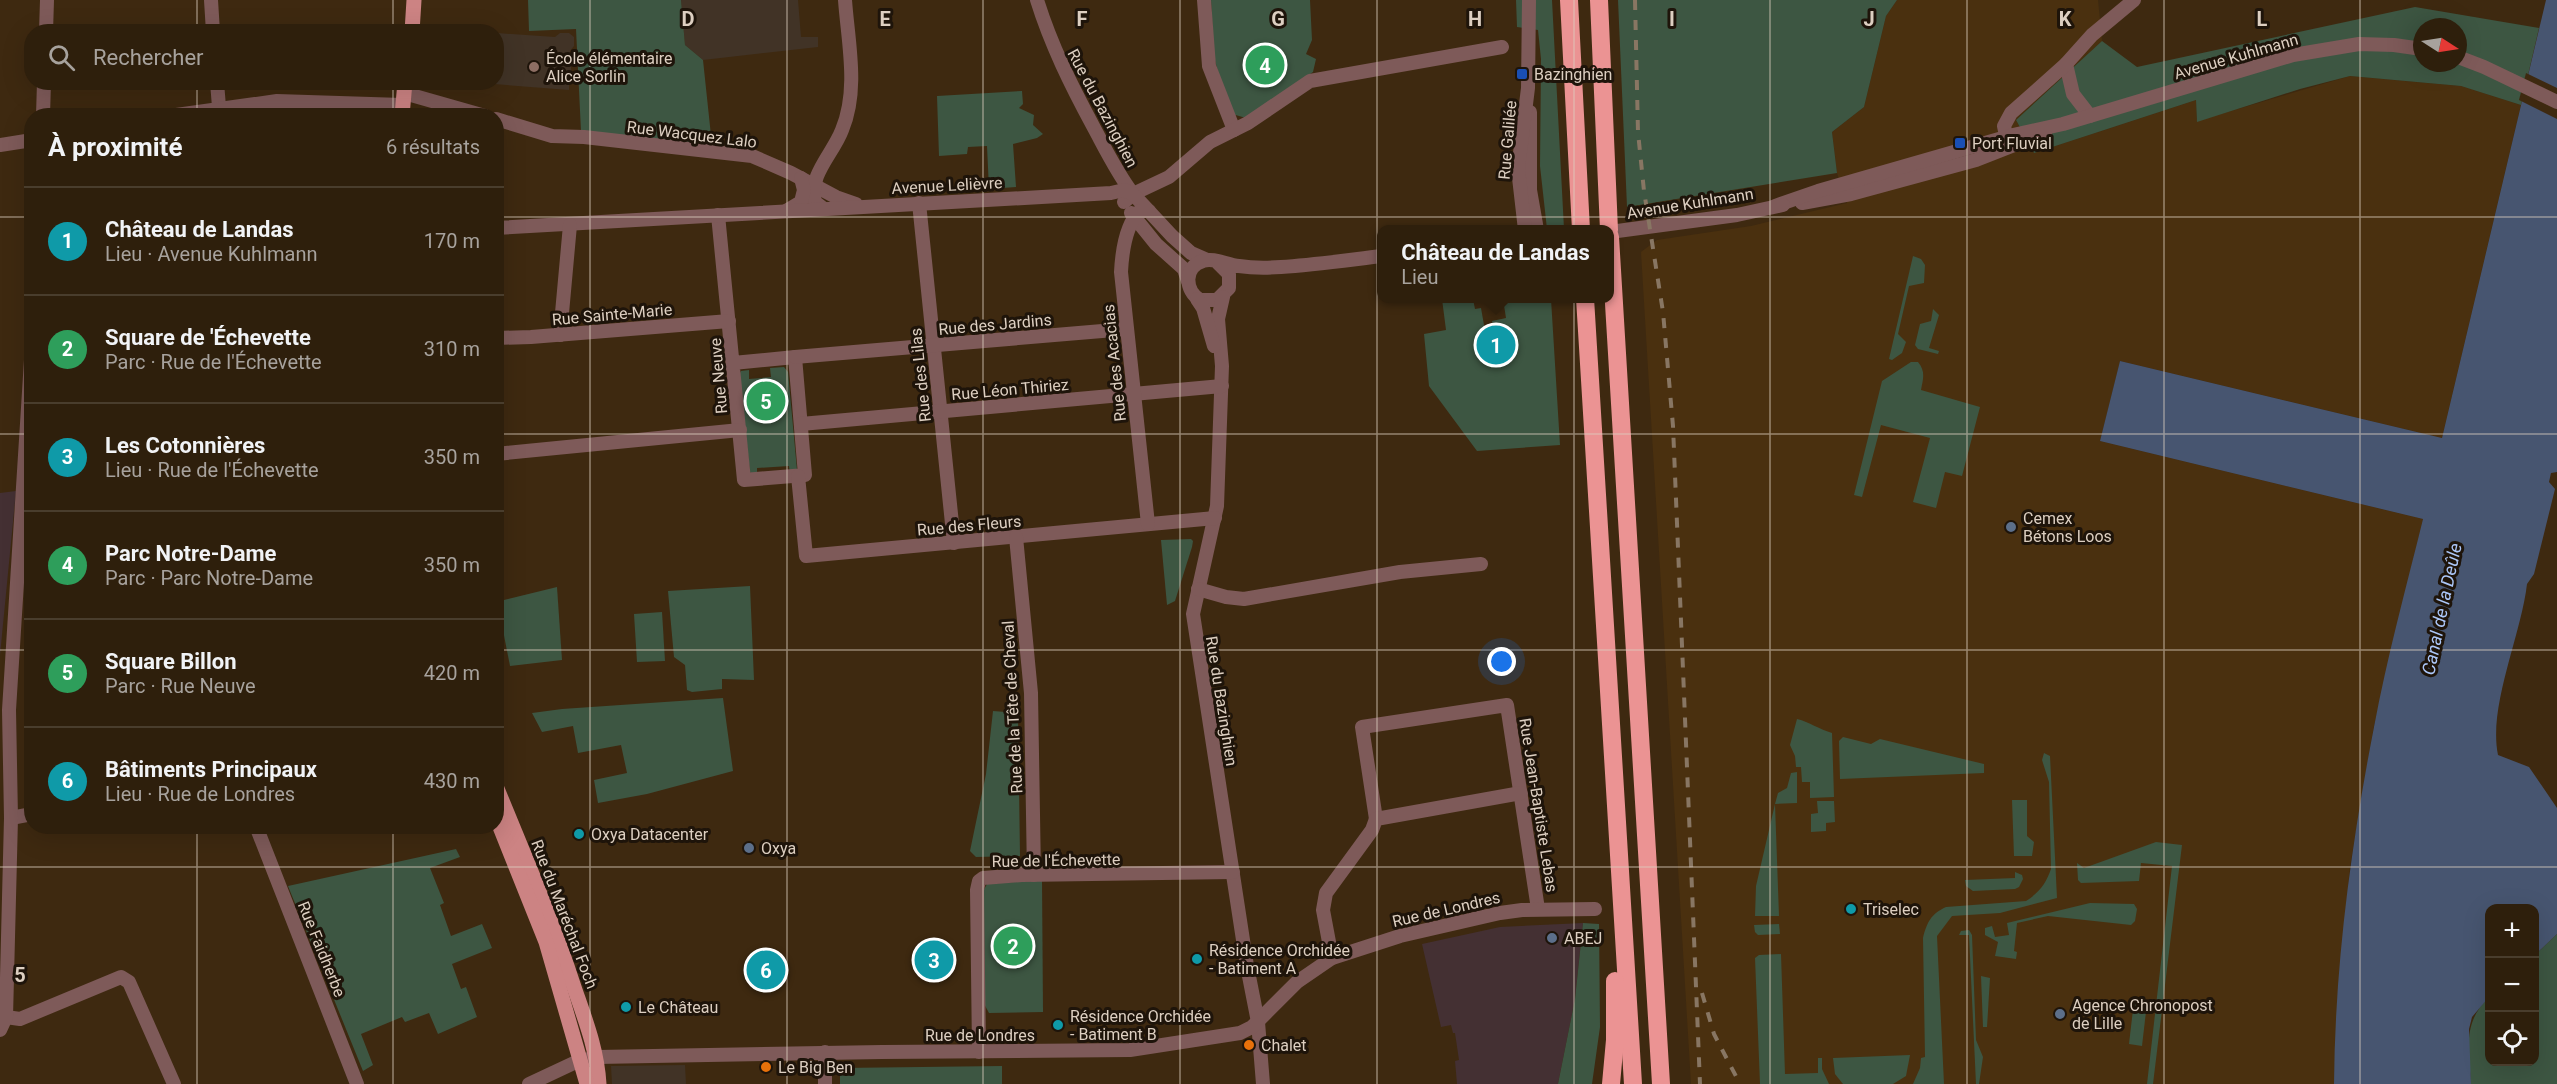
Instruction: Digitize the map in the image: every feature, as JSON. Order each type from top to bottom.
[{"type":"highway","points":[[1569,0],[1581,225]]},
{"type":"highway","points":[[1599,0],[1610,225]]},
{"type":"highway","points":[[1585,303],[1610,715],[1620,949],[1633,1084]]},
{"type":"highway","points":[[1614,303],[1661,1084]]},
{"type":"highway","points":[[1611,1084],[1620,949]]},
{"type":"main road","points":[[412,24],[414,0]]},
{"type":"main road","name":"Rue du Maréchal Foch","points":[[504,806],[561,948],[589,1058]]},
{"type":"main road","name":"Rue du Maréchal Foch","points":[[503,834],[589,1058]]},
{"type":"main road","points":[[587,1084],[589,1058]]},
{"type":"main road","points":[[589,1058],[599,1084]]},
{"type":"street","points":[[46,24],[47,0]]},
{"type":"street","points":[[211,0],[212,24]]},
{"type":"street","points":[[784,212],[801,202],[807,182],[842,130],[848,110],[850,70],[845,0]]},
{"type":"street","name":"Rue du Bazinghien","points":[[1037,0],[1052,44],[1070,84],[1121,178],[1134,218],[1156,244],[1184,269],[1188,281]]},
{"type":"street","points":[[1204,0],[1209,66],[1234,130]]},
{"type":"street","name":"Rue Galilée","points":[[1529,0],[1530,190],[1536,225]]},
{"type":"street","points":[[2007,143],[2004,126],[2011,113],[2066,64],[2085,42],[2134,0]]},
{"type":"street","name":"Avenue Kuhlmann","points":[[1614,229],[1737,214],[1775,206],[1818,191],[2007,143],[2063,124],[2317,50],[2378,44],[2413,48]]},
{"type":"street","points":[[1128,198],[1169,177],[1210,142],[1248,123],[1310,81],[1502,48]]},
{"type":"street","points":[[2467,60],[2557,102]]},
{"type":"street","points":[[2066,64],[2073,94],[2090,116]]},
{"type":"street","name":"Rue Galilée","points":[[1524,225],[1518,170],[1528,88]]},
{"type":"street","points":[[43,108],[44,90]]},
{"type":"street","points":[[215,108],[216,90]]},
{"type":"street","points":[[229,108],[287,100],[403,102],[438,108]]},
{"type":"street","name":"Rue Wacquez Lalo","points":[[504,121],[552,136],[743,154],[762,159],[844,201],[876,206]]},
{"type":"street","points":[[0,145],[24,141]]},
{"type":"street","points":[[807,182],[815,202],[824,209]]},
{"type":"street","name":"Rue du Bazinghien","points":[[1111,193],[1124,190],[1128,198],[1149,211],[1191,253],[1212,261]]},
{"type":"street","name":"Avenue Lelièvre","points":[[504,228],[1111,193]]},
{"type":"street","name":"Rue des Lilas","points":[[919,203],[954,543]]},
{"type":"street","points":[[1134,218],[1140,211],[1149,211]]},
{"type":"street","name":"Rue Neuve","points":[[718,215],[744,480],[798,476]]},
{"type":"street","name":"Rue des Acacias","points":[[1134,218],[1121,265],[1148,524]]},
{"type":"street","points":[[560,335],[570,225]]},
{"type":"street","points":[[1280,267],[1246,275],[1210,302],[1197,298],[1190,291],[1188,281],[1192,268],[1212,261],[1240,267],[1280,267],[1377,257]]},
{"type":"street","points":[[1212,261],[1227,271],[1226,292]]},
{"type":"street","name":"Rue du Bazinghien","points":[[1226,292],[1218,319],[1222,386],[1215,518],[1193,614],[1258,1022],[1263,1084]]},
{"type":"street","name":"Rue du Bazinghien","points":[[1197,298],[1203,308],[1214,346],[1222,386]]},
{"type":"street","name":"Rue Sainte-Marie","points":[[504,338],[729,321]]},
{"type":"street","name":"Rue des Jardins","points":[[733,363],[1126,329]]},
{"type":"street","points":[[795,357],[806,475],[798,476]]},
{"type":"street","name":"Rue Léon Thiriez","points":[[801,424],[1222,386]]},
{"type":"street","points":[[504,453],[740,430]]},
{"type":"street","points":[[24,471],[9,710],[11,818],[2,1024],[20,1019],[121,977],[129,982],[174,1084]]},
{"type":"street","name":"Rue des Fleurs","points":[[798,476],[806,556],[1215,518]]},
{"type":"street","name":"Rue de la Tête de Cheval","points":[[1016,537],[1030,685],[1034,875]]},
{"type":"street","points":[[1198,589],[1232,599],[1244,599],[1400,573],[1481,564]]},
{"type":"street","name":"Rue Jean-Baptiste Lebas","points":[[1376,819],[1362,727],[1507,705],[1538,909]]},
{"type":"street","points":[[1332,958],[1323,910],[1326,893],[1372,830],[1376,819],[1521,793]]},
{"type":"street","points":[[11,818],[24,816]]},
{"type":"street","name":"Rue Faidherbe","points":[[259,834],[357,1084]]},
{"type":"street","name":"Rue de l'Échevette","points":[[979,1052],[978,885],[987,877],[1233,872]]},
{"type":"street","name":"Rue de Londres","points":[[589,1058],[825,1052],[1139,1050],[1240,1032],[1258,1022],[1297,982],[1332,958],[1407,934],[1500,912],[1595,909]]},
{"type":"street","points":[[825,1052],[825,1084]]},
{"type":"street","points":[[529,1084],[589,1058]]},
{"type":"shaded area","points":[[681,0],[798,0],[801,37],[818,37],[818,47],[703,60],[685,45]]},
{"type":"shaded area","points":[[1897,0],[2098,0],[2102,41],[2016,120],[2034,153],[2196,100],[2197,121],[2350,76],[2461,86],[2521,105],[2442,438],[2120,361],[2100,441],[2423,519],[2374,726],[2350,867],[2339,979],[2334,1084],[1691,1084],[1641,252],[1657,240],[1751,226],[1847,203],[1837,173],[1832,132],[1864,107],[1886,16]]},
{"type":"shaded area","name":"École élémentaire Alice Sorlin","points":[[504,33],[555,37],[560,33],[569,33],[574,37],[574,46],[570,51],[572,83],[569,83],[569,90],[504,85]]},
{"type":"shaded area","points":[[16,491],[0,655],[0,493]]},
{"type":"shaded area","points":[[1583,923],[1575,999],[1558,1084],[1457,1084],[1455,1061],[1459,1060],[1455,1033],[1451,1025],[1441,1027],[1422,944],[1500,927]]},
{"type":"shaded area","points":[[685,1065],[686,1084],[612,1084],[611,1066]]},
{"type":"green space","points":[[528,0],[681,0],[685,45],[703,60],[712,145],[581,131],[576,29],[529,31]]},
{"type":"green space","points":[[1211,0],[1310,0],[1312,40],[1306,54],[1316,59],[1313,72],[1246,118],[1232,114],[1214,57]]},
{"type":"green space","points":[[1516,0],[1552,0],[1564,225],[1547,225],[1540,166],[1541,59],[1538,30],[1517,27]]},
{"type":"green space","points":[[1618,0],[1897,0],[1886,16],[1864,107],[1832,132],[1837,173],[1627,207]]},
{"type":"green space","points":[[2415,7],[2539,28],[2521,105],[2461,86],[2350,76],[2300,89],[2197,122],[2196,100],[2034,153],[2016,120],[2102,41],[2137,67]]},
{"type":"green space","points":[[1022,91],[1023,104],[1019,108],[1034,115],[1033,125],[1043,134],[1037,138],[1013,144],[1016,187],[989,189],[987,146],[968,147],[967,154],[939,156],[937,96]]},
{"type":"green space","points":[[1913,256],[1921,259],[1925,265],[1924,283],[1909,286],[1898,334],[1906,342],[1902,353],[1892,360],[1889,359]]},
{"type":"green space","points":[[1443,303],[1474,303],[1475,309],[1481,308],[1487,342],[1481,345],[1482,349],[1488,349],[1491,362],[1506,359],[1500,329],[1494,330],[1492,321],[1506,318],[1504,303],[1551,303],[1560,445],[1477,451],[1429,386],[1424,334],[1446,330]]},
{"type":"green space","points":[[1933,309],[1939,315],[1929,348],[1939,351],[1938,354],[1918,349],[1915,345],[1920,324],[1931,321]]},
{"type":"green space","points":[[1911,362],[1918,362],[1922,369],[1921,390],[1980,407],[1962,476],[1945,472],[1936,508],[1913,502],[1930,438],[1881,425],[1862,497],[1854,495],[1882,381]]},
{"type":"green space","points":[[784,367],[788,372],[797,470],[790,474],[789,466],[757,468],[757,477],[755,477],[750,472],[739,375],[741,371],[749,370],[749,379],[771,377],[770,368]]},
{"type":"green space","points":[[1191,539],[1192,547],[1175,601],[1167,605],[1161,540]]},
{"type":"green space","points":[[750,586],[754,680],[722,679],[722,689],[692,692],[687,690],[685,665],[674,657],[668,591]]},
{"type":"green space","points":[[557,587],[562,660],[510,666],[504,636],[504,600]]},
{"type":"green space","points":[[662,612],[665,661],[637,662],[634,614]]},
{"type":"green space","points":[[723,698],[733,771],[647,794],[598,803],[594,780],[627,773],[621,745],[578,753],[573,726],[542,732],[532,713],[562,709]]},
{"type":"green space","points":[[993,711],[1018,713],[1020,856],[976,857],[970,851],[986,774]]},
{"type":"green space","points":[[1797,719],[1832,733],[1834,797],[1810,798],[1810,782],[1802,782],[1801,767],[1796,767],[1795,756],[1790,745]]},
{"type":"green space","points":[[1843,737],[1871,744],[1880,739],[1984,764],[1984,773],[1840,779],[1839,741]]},
{"type":"green space","points":[[2044,753],[2050,756],[2057,898],[2000,913],[1952,916],[1937,936],[1944,1084],[1913,1084],[1920,1068],[1921,1058],[1925,1057],[1923,938],[1930,919],[1946,907],[2026,901],[2039,891],[2051,869],[2049,782],[2042,760]]},
{"type":"green space","points":[[1797,772],[1797,803],[1775,804],[1778,793],[1787,788],[1791,773]]},
{"type":"green space","points":[[2012,800],[2027,800],[2027,836],[2034,842],[2032,856],[2014,856]]},
{"type":"green space","points":[[1817,801],[1834,801],[1835,822],[1826,823],[1826,831],[1811,832],[1811,814],[1818,813]]},
{"type":"green space","points":[[1775,804],[1779,916],[1755,916],[1756,886]]},
{"type":"green space","points":[[2156,842],[2182,845],[2153,1084],[2147,1084],[2172,866],[2141,863],[2139,881],[2081,883],[2078,880],[2077,863],[2084,868]]},
{"type":"green space","points":[[456,849],[460,857],[430,868],[444,903],[440,905],[451,936],[482,924],[492,948],[452,964],[461,989],[466,987],[477,1017],[438,1034],[429,1013],[405,1022],[402,1017],[361,1034],[373,1065],[363,1071],[288,886]]},
{"type":"green space","points":[[2015,872],[2022,875],[2023,879],[2019,887],[2015,889],[1973,891],[1966,886],[1965,880],[2015,878]]},
{"type":"green space","points":[[1042,880],[1043,1012],[989,1013],[983,1002],[983,891],[987,884]]},
{"type":"green space","points":[[2090,903],[2134,904],[2137,909],[2135,921],[2131,925],[2048,916],[2017,923],[2014,951],[2017,952],[2016,959],[1995,956],[1998,942],[1985,935],[1985,928],[1992,926],[1995,937],[2009,935],[2007,923]]},
{"type":"green space","points":[[1583,923],[1599,924],[1600,1027],[1592,1084],[1558,1084],[1575,999]]},
{"type":"green space","points":[[1779,924],[1780,934],[1758,935],[1755,932],[1754,925]]},
{"type":"green space","points":[[1969,930],[1972,935],[1976,1040],[1983,1057],[1979,1084],[1976,1084],[1969,935],[1959,935],[1961,931]]},
{"type":"green space","points":[[2557,934],[2557,1084],[2471,1084],[2469,1037],[2475,1017],[2485,1001],[2485,1066],[2539,1066],[2539,951]]},
{"type":"green space","points":[[1781,954],[1785,1074],[1818,1073],[1818,1058],[1822,1058],[1822,1069],[1829,1084],[1760,1084],[1755,958],[1759,955]]},
{"type":"green space","points":[[1981,976],[1990,978],[1987,1027],[1983,1027]]},
{"type":"green space","points":[[2134,1001],[2147,1003],[2142,1046],[2129,1044]]},
{"type":"green space","points":[[1910,1055],[1906,1076],[1893,1084],[1843,1084],[1835,1074],[1833,1058]]},
{"type":"green space","points":[[1002,1066],[1002,1084],[840,1084],[840,1068]]},
{"type":"water","name":"Canal de la Deûle","points":[[2546,0],[2557,0],[2557,472],[2551,473],[2549,482],[2555,489],[2534,574],[2527,584],[2501,693],[2496,736],[2498,755],[2529,767],[2557,808],[2557,934],[2539,951],[2539,904],[2485,904],[2485,1002],[2472,1017],[2469,1029],[2471,1084],[2334,1084],[2341,949],[2358,816],[2385,675],[2423,519],[2100,441],[2120,361],[2442,438]]},
{"type":"pier","points":[[2526,73],[2557,88],[2557,119],[2519,100]]},
{"type":"railway","points":[[1635,0],[1638,132],[1644,191],[1663,312],[1673,426],[1700,1084]]},
{"type":"railway","points":[[1702,993],[1714,1034],[1740,1084]]},
{"type":"place","name":"Parc Notre-Dame","points":[[1265,65]]},
{"type":"place","name":"École élémentaire Alice Sorlin","points":[[534,67]]},
{"type":"place","name":"Bazinghien","points":[[1522,74]]},
{"type":"place","name":"Port Fluvial","points":[[1960,143]]},
{"type":"place","name":"Château de Landas","points":[[1496,345]]},
{"type":"place","name":"Square Billon","points":[[766,401]]},
{"type":"place","name":"Cemex Bétons Loos","points":[[2011,527]]},
{"type":"place","name":"Oxya Datacenter","points":[[579,834]]},
{"type":"place","name":"Oxya","points":[[749,848]]},
{"type":"place","name":"Triselec","points":[[1851,909]]},
{"type":"place","name":"ABEJ","points":[[1552,938]]},
{"type":"place","name":"Square de 'Échevette","points":[[1013,946]]},
{"type":"place","name":"Résidence Orchidée - Batiment A","points":[[1197,959]]},
{"type":"place","name":"Les Cotonnières","points":[[934,960]]},
{"type":"place","name":"Bâtiments Principaux","points":[[766,970]]},
{"type":"place","name":"Le Château","points":[[626,1007]]},
{"type":"place","name":"Agence Chronopost de Lille","points":[[2060,1014]]},
{"type":"place","name":"Résidence Orchidée - Batiment B","points":[[1058,1025]]},
{"type":"place","name":"Chalet","points":[[1249,1045]]},
{"type":"place","name":"Le Big Ben","points":[[766,1067]]}]
